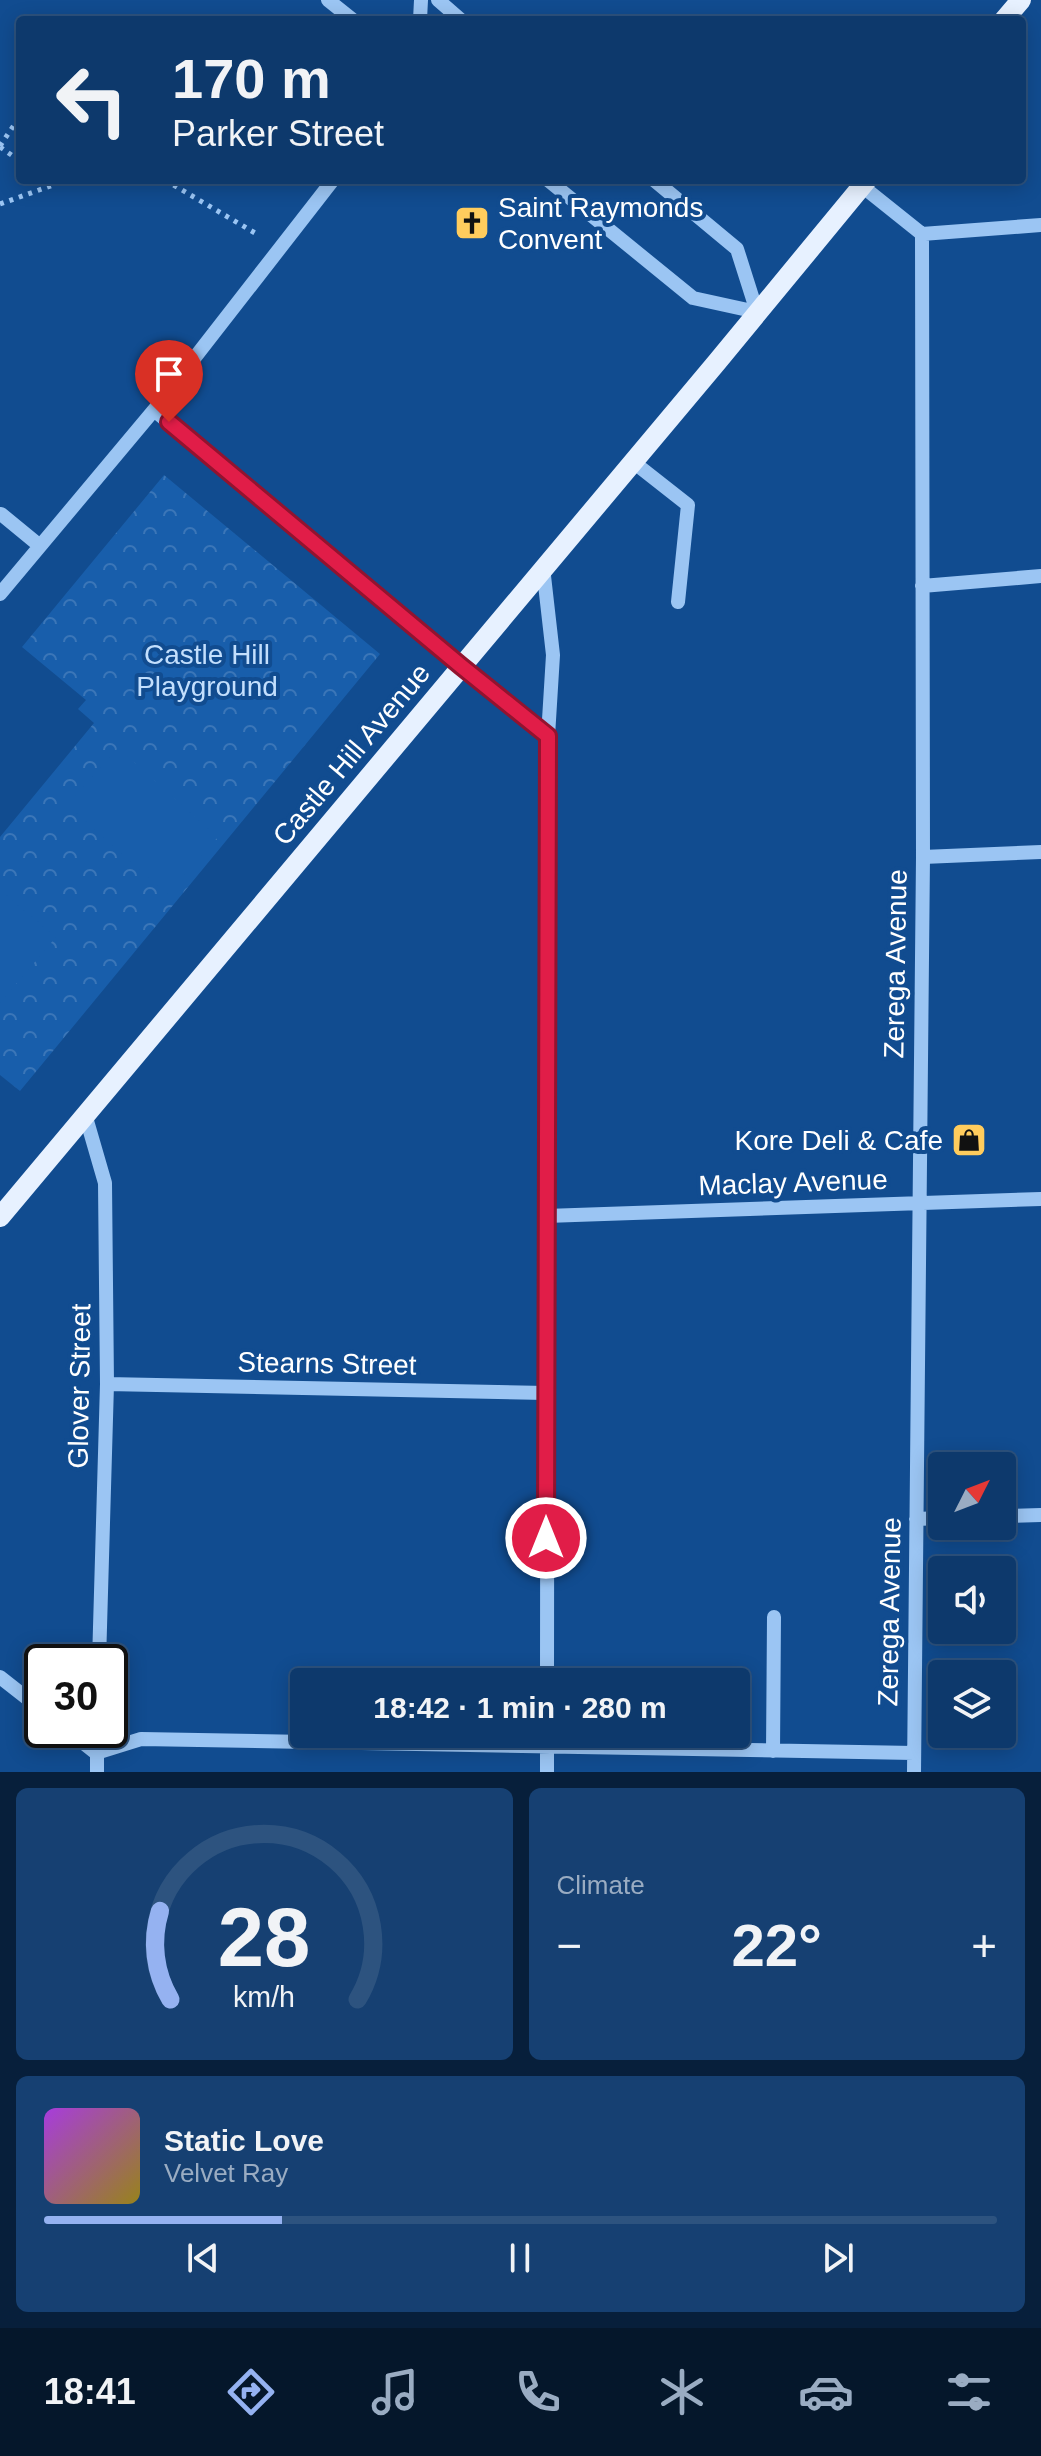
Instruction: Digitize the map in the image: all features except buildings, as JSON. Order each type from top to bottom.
[{"type":"main road","points":[[1007,16],[1021,0]]},
{"type":"main road","name":"Castle Hill Avenue","points":[[0,1217],[863,184]]},
{"type":"street","points":[[328,0],[348,16]]},
{"type":"street","points":[[438,0],[456,16]]},
{"type":"street","points":[[0,594],[154,410],[330,184]]},
{"type":"street","points":[[553,184],[693,298],[757,312],[737,249],[659,184]]},
{"type":"street","points":[[865,184],[922,234],[1041,225]]},
{"type":"street","name":"Zerega Avenue","points":[[914,1772],[923,857],[922,234]]},
{"type":"street","points":[[154,410],[548,736]]},
{"type":"street","points":[[632,461],[688,505],[678,602]]},
{"type":"street","points":[[1,514],[40,546]]},
{"type":"street","points":[[543,567],[553,655],[548,736],[547,1668]]},
{"type":"street","points":[[922,586],[1041,576]]},
{"type":"street","points":[[923,857],[1041,852]]},
{"type":"street","name":"Glover Street","points":[[85,1114],[105,1183],[107,1384],[100,1644]]},
{"type":"street","name":"Maclay Avenue","points":[[546,1216],[1041,1199]]},
{"type":"street","name":"Stearns Street","points":[[107,1384],[546,1393]]},
{"type":"street","points":[[1016,1516],[1041,1515]]},
{"type":"street","points":[[916,1519],[928,1519]]},
{"type":"street","points":[[773,1751],[774,1617]]},
{"type":"street","points":[[0,1677],[24,1696]]},
{"type":"street","points":[[96,1753],[141,1739],[290,1739]]},
{"type":"street","points":[[90,1748],[96,1753]]},
{"type":"street","points":[[96,1748],[97,1772]]},
{"type":"street","points":[[547,1748],[547,1772]]},
{"type":"street","points":[[711,1748],[914,1753]]},
{"type":"path","points":[[0,146],[16,122]]},
{"type":"path","points":[[172,184],[255,233]]},
{"type":"path","points":[[0,204],[54,185]]},
{"type":"green space","name":"Castle Hill Playground","points":[[164,475],[380,654],[20,1091],[0,1075],[0,837],[94,723],[78,709],[86,700],[22,647]]},
{"type":"green space","points":[[118,748],[218,837],[167,894],[67,805]]},
{"type":"green space","points":[[0,890],[56,937],[0,1003]]},
{"type":"place","name":"Saint Raymonds Convent","points":[[472,223]]},
{"type":"place","name":"Kore Deli & Cafe","points":[[969,1140]]},
{"type":"route","points":[[169,422],[548,736],[546,1538]]}]
